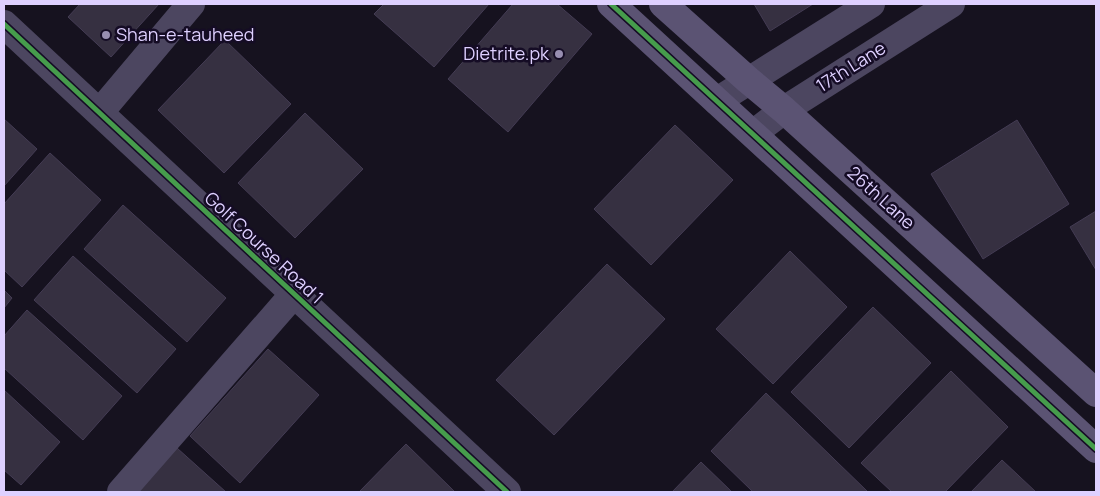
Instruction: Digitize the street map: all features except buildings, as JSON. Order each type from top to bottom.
[{"type":"street","points":[[100,112],[191,4]]},
{"type":"street","points":[[611,4],[754,133],[1096,449]]},
{"type":"street","name":"26th Lane","points":[[663,4],[784,110],[1096,393]]},
{"type":"street","points":[[718,101],[748,80],[871,4]]},
{"type":"street","name":"17th Lane","points":[[754,133],[784,110],[951,4]]},
{"type":"street","name":"Golf Course Road 1","points":[[4,24],[507,492]]},
{"type":"street","points":[[121,492],[293,294]]},
{"type":"cycle path","points":[[611,4],[1096,449]]},
{"type":"cycle path","points":[[4,24],[507,492]]},
{"type":"place","name":"Shan-e-tauheed","points":[[106,35]]},
{"type":"place","name":"Dietrite.pk","points":[[559,54]]}]
